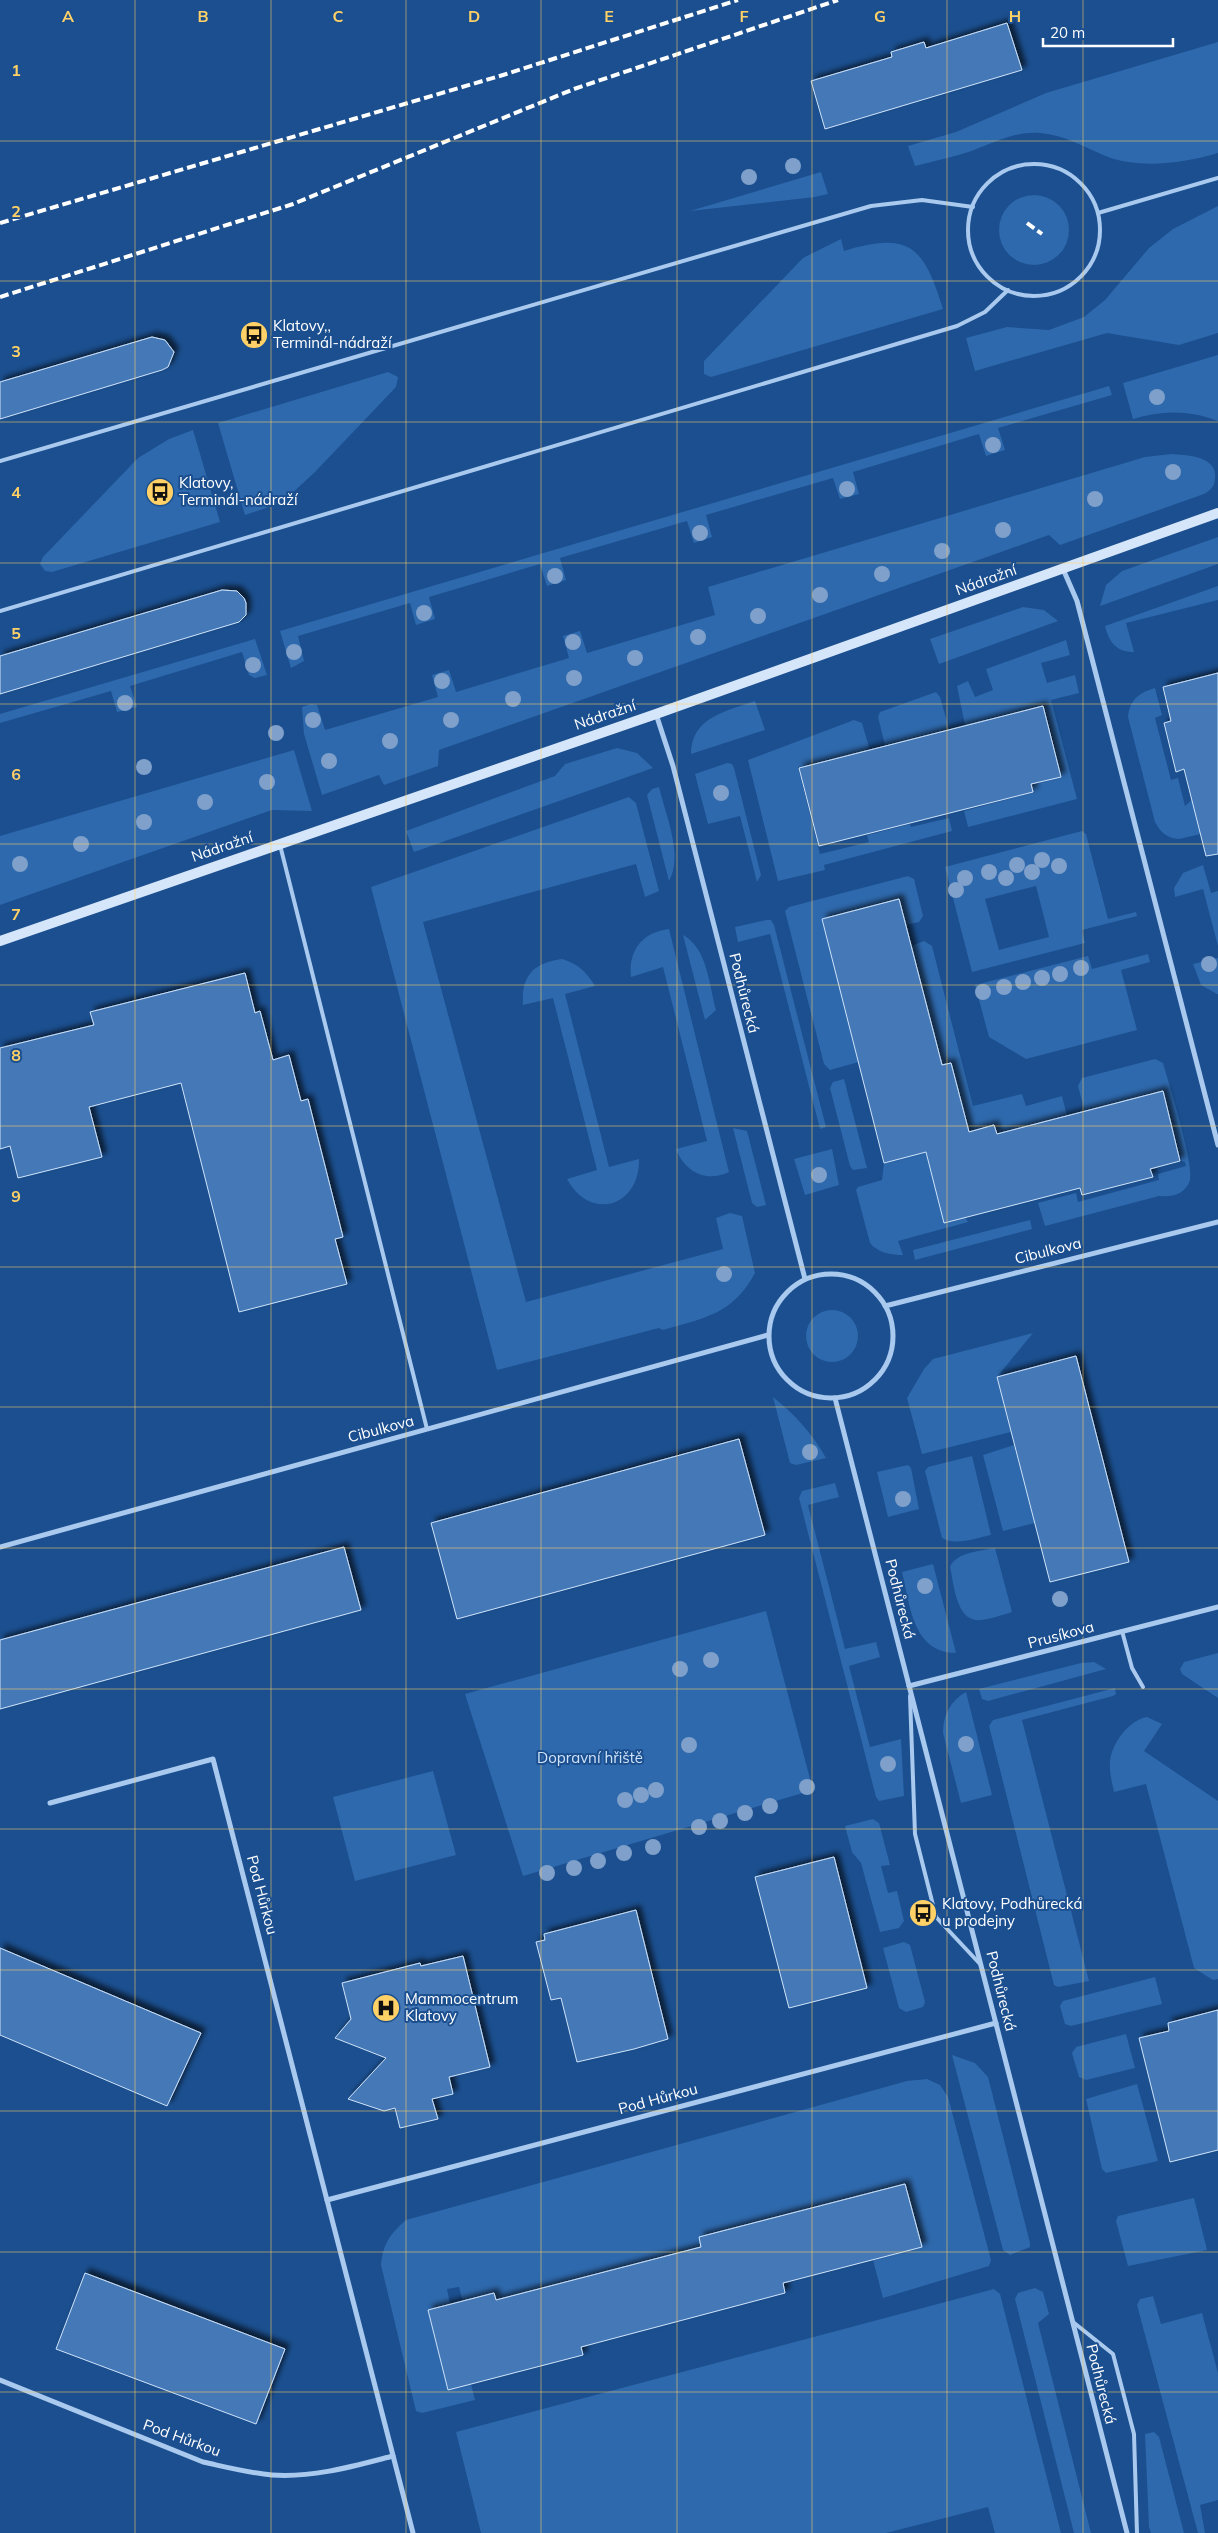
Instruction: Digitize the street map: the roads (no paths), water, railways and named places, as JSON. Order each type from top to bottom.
[{"type":"street","name":"Nádražní","points":[[0,941],[656,714],[1218,513]]},
{"type":"street","points":[[1062,569],[1077,601],[1086,634],[1218,1145]]},
{"type":"street","name":"Podhůrecká","points":[[656,714],[673,766],[805,1279]]},
{"type":"street","name":"Cibulkova","points":[[885,1306],[1218,1222]]},
{"type":"street","points":[[835,1274],[850,1277],[876,1293],[885,1306],[892,1322],[893,1340],[889,1357],[881,1373],[868,1385],[853,1394],[835,1398],[807,1393],[794,1385],[775,1363],[768,1335],[775,1308],[788,1291],[805,1279],[835,1274]]},
{"type":"street","name":"Cibulkova","points":[[0,1547],[768,1335]]},
{"type":"street","name":"Podhůrecká","points":[[835,1398],[1127,2533]]},
{"type":"street","name":"Prusíkova","points":[[909,1686],[1218,1607]]},
{"type":"street","name":"Pod Hůrkou","points":[[50,1803],[213,1759],[413,2533]]},
{"type":"street","name":"Pod Hůrkou","points":[[327,2200],[996,2023]]},
{"type":"street","name":"Pod Hůrkou","points":[[0,2380],[204,2462],[238,2470],[273,2475],[331,2471],[393,2456]]},
{"type":"lane","points":[[1028,164],[1041,164],[1061,169],[1078,180],[1090,195],[1098,213],[1100,234],[1096,253],[1090,265],[1077,280],[1047,294],[1028,295],[1008,290],[987,275],[978,265],[972,252],[969,226],[973,207],[982,190],[1003,172],[1028,164]]},
{"type":"lane","points":[[1098,213],[1218,178]]},
{"type":"lane","points":[[0,461],[871,206],[922,200],[973,207]]},
{"type":"lane","points":[[0,611],[957,326],[985,312],[1008,290]]},
{"type":"lane","points":[[280,843],[427,1429]]},
{"type":"lane","points":[[1122,1632],[1132,1668],[1143,1687]]},
{"type":"lane","points":[[909,1686],[916,1834],[936,1917],[981,1965]]},
{"type":"lane","points":[[1072,2320],[1113,2354],[1134,2434],[1137,2533]]},
{"type":"railway","points":[[0,223],[503,75],[738,0]]},
{"type":"railway","points":[[0,297],[293,204],[574,89],[838,0]]},
{"type":"railway","points":[[1027,223],[1042,234]]},
{"type":"place","name":"Klatovy,, Terminál-nádraží","points":[[254,335]]},
{"type":"place","name":"Klatovy, Terminál-nádraží","points":[[160,492]]},
{"type":"place","name":"Klatovy, Podhůrecká u prodejny","points":[[923,1913]]},
{"type":"place","name":"Mammocentrum Klatovy","points":[[386,2008]]},
{"type":"park label","name":"Dopravní hřiště","points":[[590,1758]]}]
